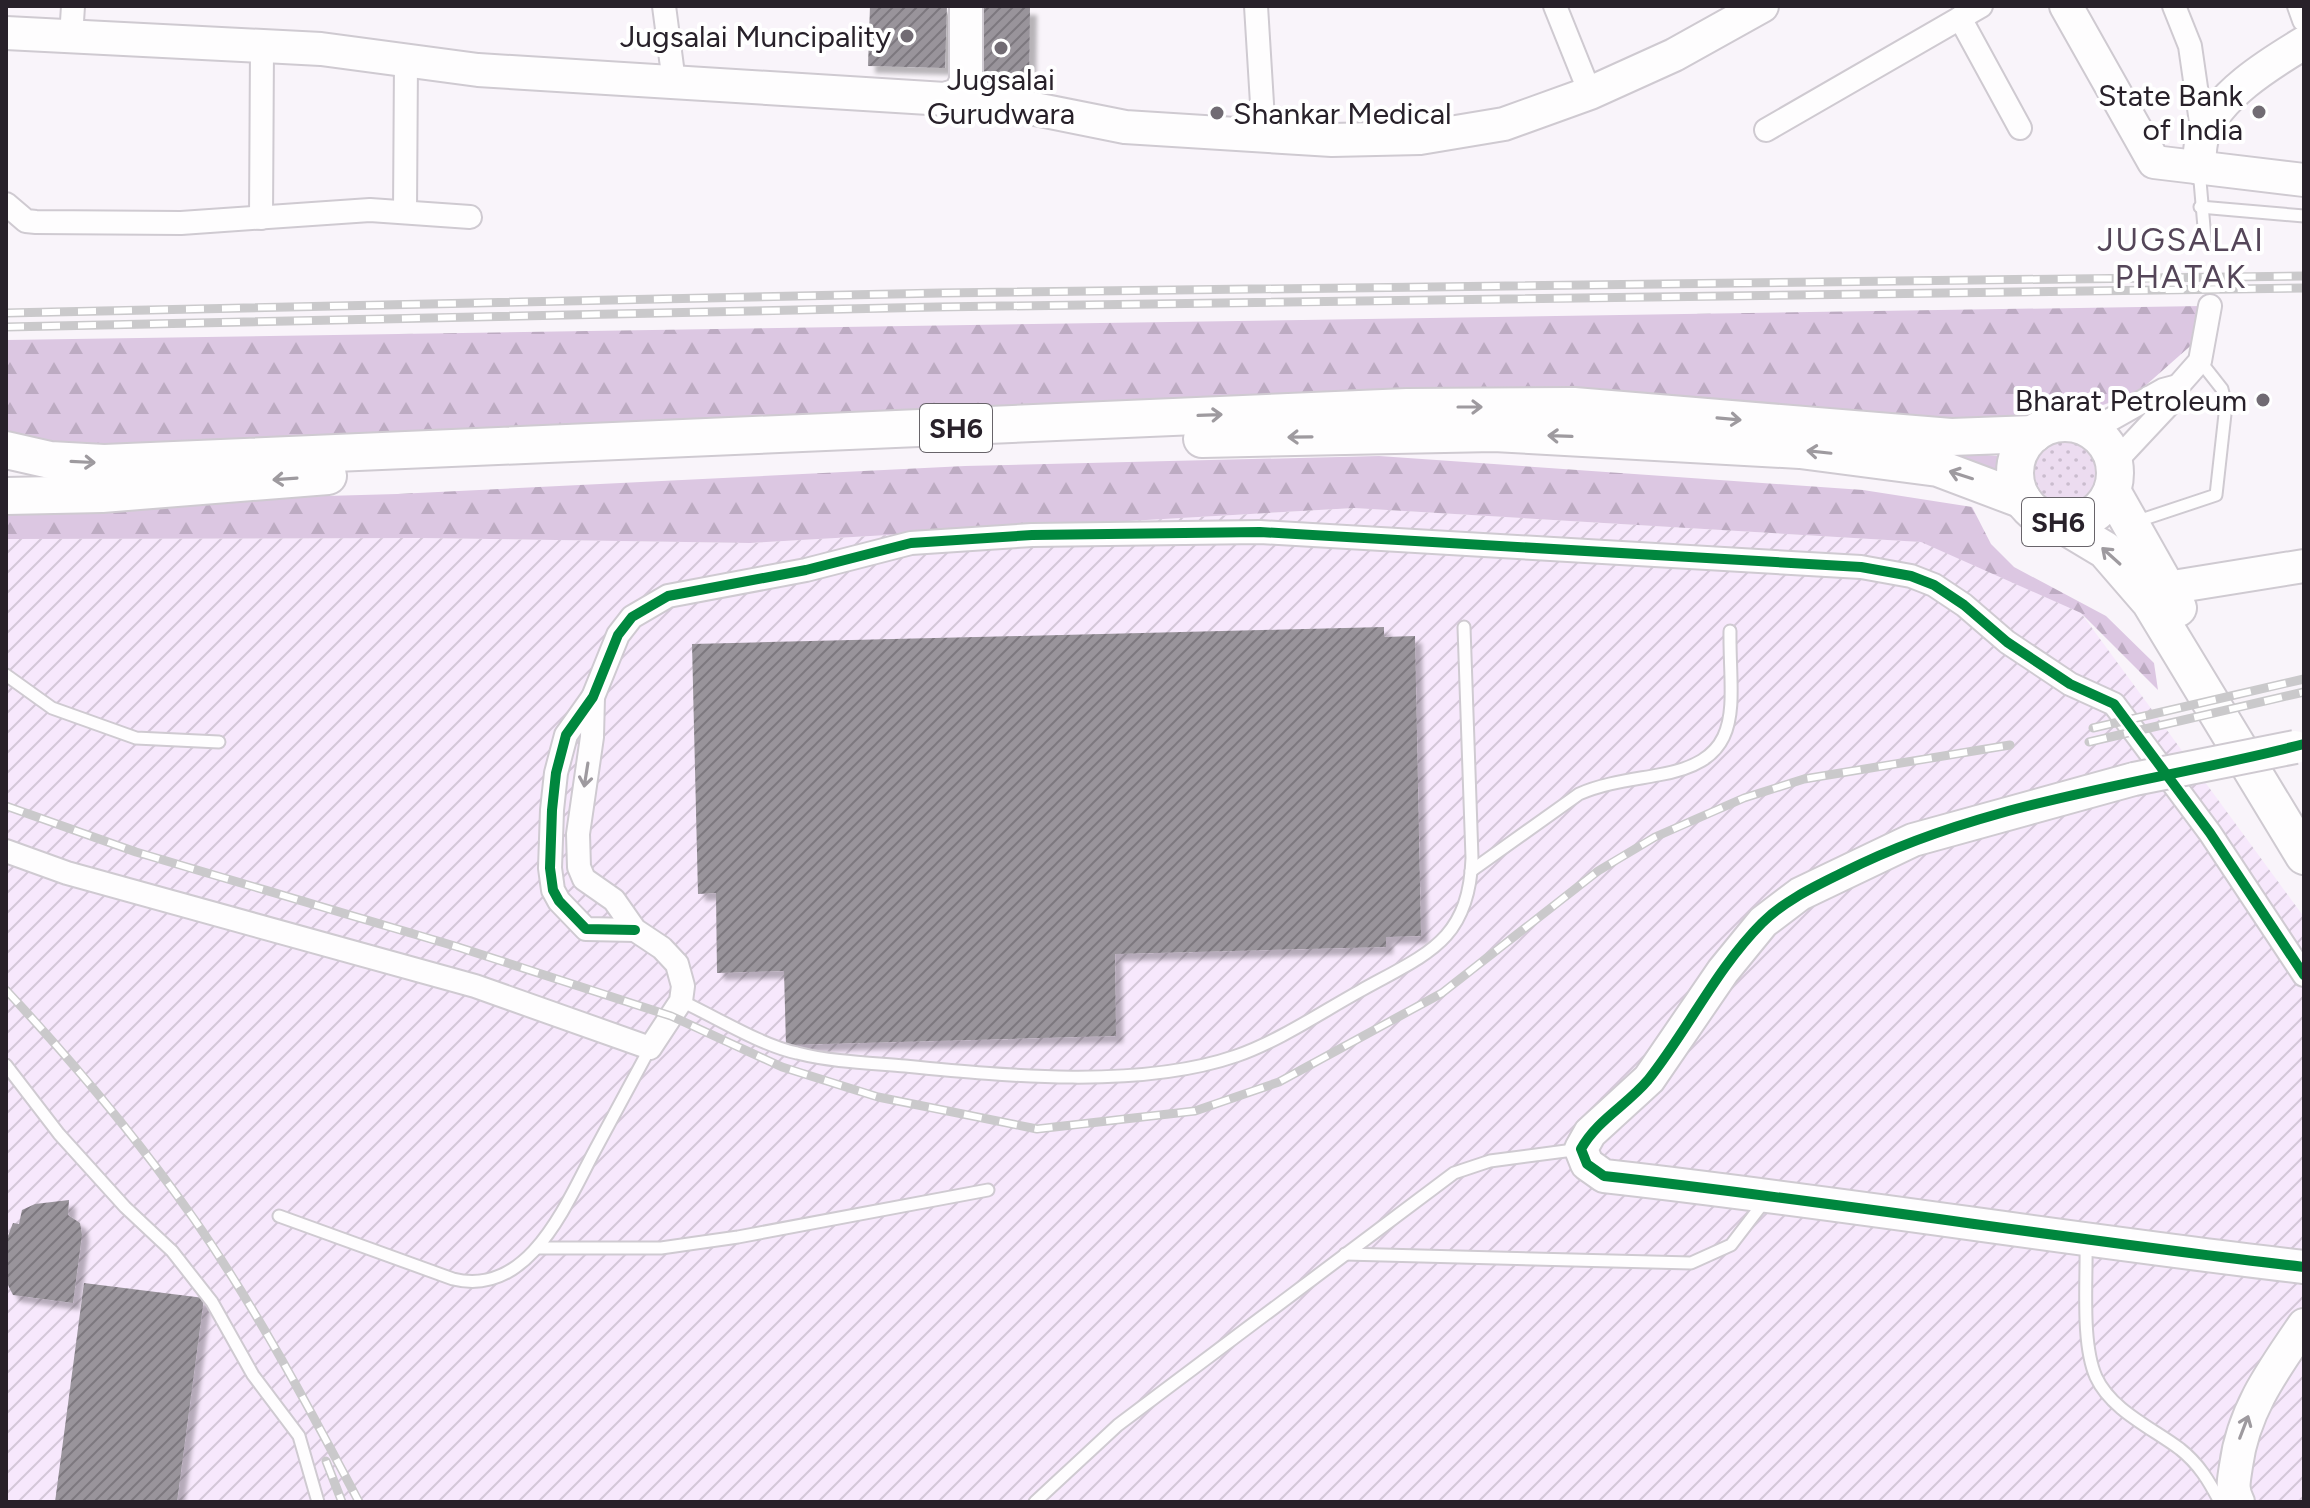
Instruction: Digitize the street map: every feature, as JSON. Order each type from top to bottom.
[{"type":"main road","name":"SH6","points":[[6,450],[50,460],[104,463],[1407,407],[1574,406],[1951,437],[2034,434],[2062,424],[2092,430],[2106,444],[2113,477],[2130,524],[2239,715],[2304,817]]},
{"type":"main road","name":"SH6","points":[[6,496],[102,494],[320,477],[677,464],[1085,442],[1494,433],[1741,446],[1897,461],[1950,471],[2023,500],[2045,519],[2060,523],[2105,550],[2150,602],[2304,856]]},
{"type":"main road","name":"SH6","points":[[2023,500],[2016,483],[2016,465],[2022,448],[2034,434]]},
{"type":"main road","name":"SH6","points":[[2060,523],[2092,515],[2113,477]]},
{"type":"street","points":[[664,6],[674,82]]},
{"type":"street","points":[[960,94],[966,81],[966,6]]},
{"type":"street","points":[[1256,6],[1264,136]]},
{"type":"street","points":[[1555,6],[1590,93]]},
{"type":"street","points":[[6,33],[72,21],[262,47],[321,49],[478,70],[945,99],[960,94],[1125,127],[1332,140],[1420,138],[1504,124],[1590,93],[1674,55],[1762,6]]},
{"type":"street","points":[[1766,130],[1981,6]]},
{"type":"street","points":[[2066,6],[2154,162],[2304,180]]},
{"type":"street","points":[[2174,6],[2190,46],[2203,136],[2199,168]]},
{"type":"street","points":[[2299,6],[2304,20]]},
{"type":"street","points":[[1960,18],[2020,128]]},
{"type":"street","points":[[2203,136],[2229,98],[2255,72],[2304,43]]},
{"type":"street","points":[[261,218],[262,47]]},
{"type":"street","points":[[405,212],[406,60]]},
{"type":"street","points":[[6,204],[26,221],[36,222],[181,223],[370,210],[470,217]]},
{"type":"street","points":[[2113,477],[2172,401],[2178,386],[2200,361],[2210,306]]},
{"type":"street","points":[[2092,430],[2163,390],[2178,386]]},
{"type":"street","points":[[635,930],[586,929],[559,901],[551,880],[556,773],[566,735],[593,697],[618,635],[632,617],[649,604],[668,596],[792,574],[911,543],[1032,535],[1260,532],[1861,567],[1911,576],[1934,585],[1964,605],[2007,642],[2070,684],[2114,704],[2210,833],[2304,975]]},
{"type":"street","points":[[2167,588],[2304,566]]},
{"type":"street","points":[[6,851],[67,873],[475,986],[650,1048],[681,1001],[683,986],[677,964],[662,948],[635,930],[614,900],[584,879],[579,867],[578,834],[592,737],[593,697]]},
{"type":"street","points":[[2299,746],[2134,779],[1913,840],[1800,894],[1763,922],[1723,971],[1649,1079],[1590,1133],[1581,1149],[1587,1164],[1604,1176],[1770,1194],[2086,1242],[2304,1267]]},
{"type":"street","points":[[2238,1502],[2232,1491],[2240,1436],[2262,1385],[2304,1325]]},
{"type":"lane","points":[[2199,168],[2205,239]]},
{"type":"lane","points":[[2200,207],[2304,216]]},
{"type":"lane","points":[[2130,524],[2216,495],[2226,405],[2222,389],[2200,361]]},
{"type":"lane","points":[[681,1001],[794,1053],[833,1059],[1000,1075],[1082,1076],[1189,1068],[1237,1056],[1419,958],[1444,940],[1463,914],[1470,892],[1471,871],[1464,627]]},
{"type":"lane","points":[[1471,871],[1579,794],[1597,786],[1681,771],[1711,757],[1720,749],[1728,725],[1730,631]]},
{"type":"lane","points":[[6,675],[52,708],[136,738],[219,742]]},
{"type":"lane","points":[[279,1216],[467,1282],[483,1282],[502,1275],[538,1248],[560,1216],[650,1048]]},
{"type":"lane","points":[[6,1065],[59,1134],[125,1207],[172,1251],[212,1302],[253,1375],[299,1436],[318,1502]]},
{"type":"lane","points":[[1035,1502],[1118,1425],[1454,1173],[1490,1161],[1581,1149]]},
{"type":"lane","points":[[538,1248],[661,1248],[738,1237],[988,1190]]},
{"type":"lane","points":[[1345,1254],[1691,1263],[1712,1257],[1731,1245],[1748,1228],[1770,1194]]},
{"type":"lane","points":[[2086,1242],[2090,1359],[2097,1380],[2121,1407],[2182,1450],[2204,1472],[2220,1502]]},
{"type":"shaded area","points":[[2067,437],[2088,443],[2098,453],[2104,474],[2098,495],[2088,505],[2067,511],[2046,505],[2036,495],[2030,474],[2036,453],[2046,443]]},
{"type":"shaded area","points":[[1354,508],[1922,542],[2081,613],[2304,917],[2304,1502],[6,1502],[6,539],[421,538],[750,543]]},
{"type":"green space","points":[[2202,306],[2196,341],[2137,393],[2083,412],[1977,431],[1566,401],[197,449],[6,444],[6,340]]},
{"type":"green space","points":[[1787,438],[2010,457],[2006,483]]},
{"type":"green space","points":[[1379,456],[1863,490],[1972,507],[1991,544],[2014,567],[2106,616],[2154,663],[2158,690],[2081,613],[1921,542],[1354,508],[750,543],[421,538],[6,539],[6,505],[397,494],[965,466]]},
{"type":"building","name":"Jugsalai Muncipality","points":[[870,6],[947,6],[945,68],[868,66]]},
{"type":"building","name":"Jugsalai Gurudwara","points":[[971,8],[1030,8],[1029,101],[973,89]]},
{"type":"building","points":[[1384,627],[1384,637],[1415,636],[1421,936],[1386,937],[1386,947],[1115,954],[1116,1036],[786,1045],[784,971],[717,973],[716,893],[698,894],[692,644]]},
{"type":"building","points":[[69,1200],[68,1215],[80,1223],[82,1235],[73,1303],[13,1295],[6,1281],[6,1241],[13,1223],[19,1224],[22,1210],[35,1204]]},
{"type":"building","points":[[84,1283],[204,1298],[177,1502],[55,1502]]},
{"type":"railway","points":[[6,313],[941,293],[2304,276]]},
{"type":"railway","points":[[6,327],[937,307],[2304,288]]},
{"type":"railway","points":[[2093,728],[2304,679]]},
{"type":"railway","points":[[2089,742],[2304,692]]},
{"type":"railway","points":[[6,806],[136,852],[458,947],[671,1016],[782,1067],[878,1097],[1037,1129],[1195,1111],[1279,1082],[1442,993],[1598,871],[1655,837],[1744,798],[1804,779],[2010,745]]},
{"type":"railway","points":[[6,990],[104,1101],[194,1219],[260,1322],[359,1502]]},
{"type":"railway","points":[[326,1461],[342,1502]]},
{"type":"cycle path","points":[[635,930],[586,929],[559,901],[553,890],[550,868],[556,773],[566,735],[593,697],[618,635],[632,617],[668,596],[806,570],[911,543],[1032,535],[1260,532],[1861,567],[1911,576],[1934,585],[1964,605],[2007,642],[2070,684],[2114,704],[2210,833],[2304,975]]},
{"type":"cycle path","points":[[2304,744],[2012,810],[1899,847],[1801,894],[1771,915],[1746,941],[1648,1080],[1595,1130],[1581,1149],[1587,1164],[1604,1176],[2304,1267]]},
{"type":"place","name":"Jugsalai Muncipality","points":[[907,36]]},
{"type":"place","name":"Jugsalai Gurudwara","points":[[1001,48]]},
{"type":"place","name":"State Bank of India","points":[[2259,112]]},
{"type":"place","name":"Shankar Medical","points":[[1217,113]]},
{"type":"place","name":"Bharat Petroleum","points":[[2263,400]]},
{"type":"district","name":"JUGSALAI PHATAK","points":[[2181,258]]}]
